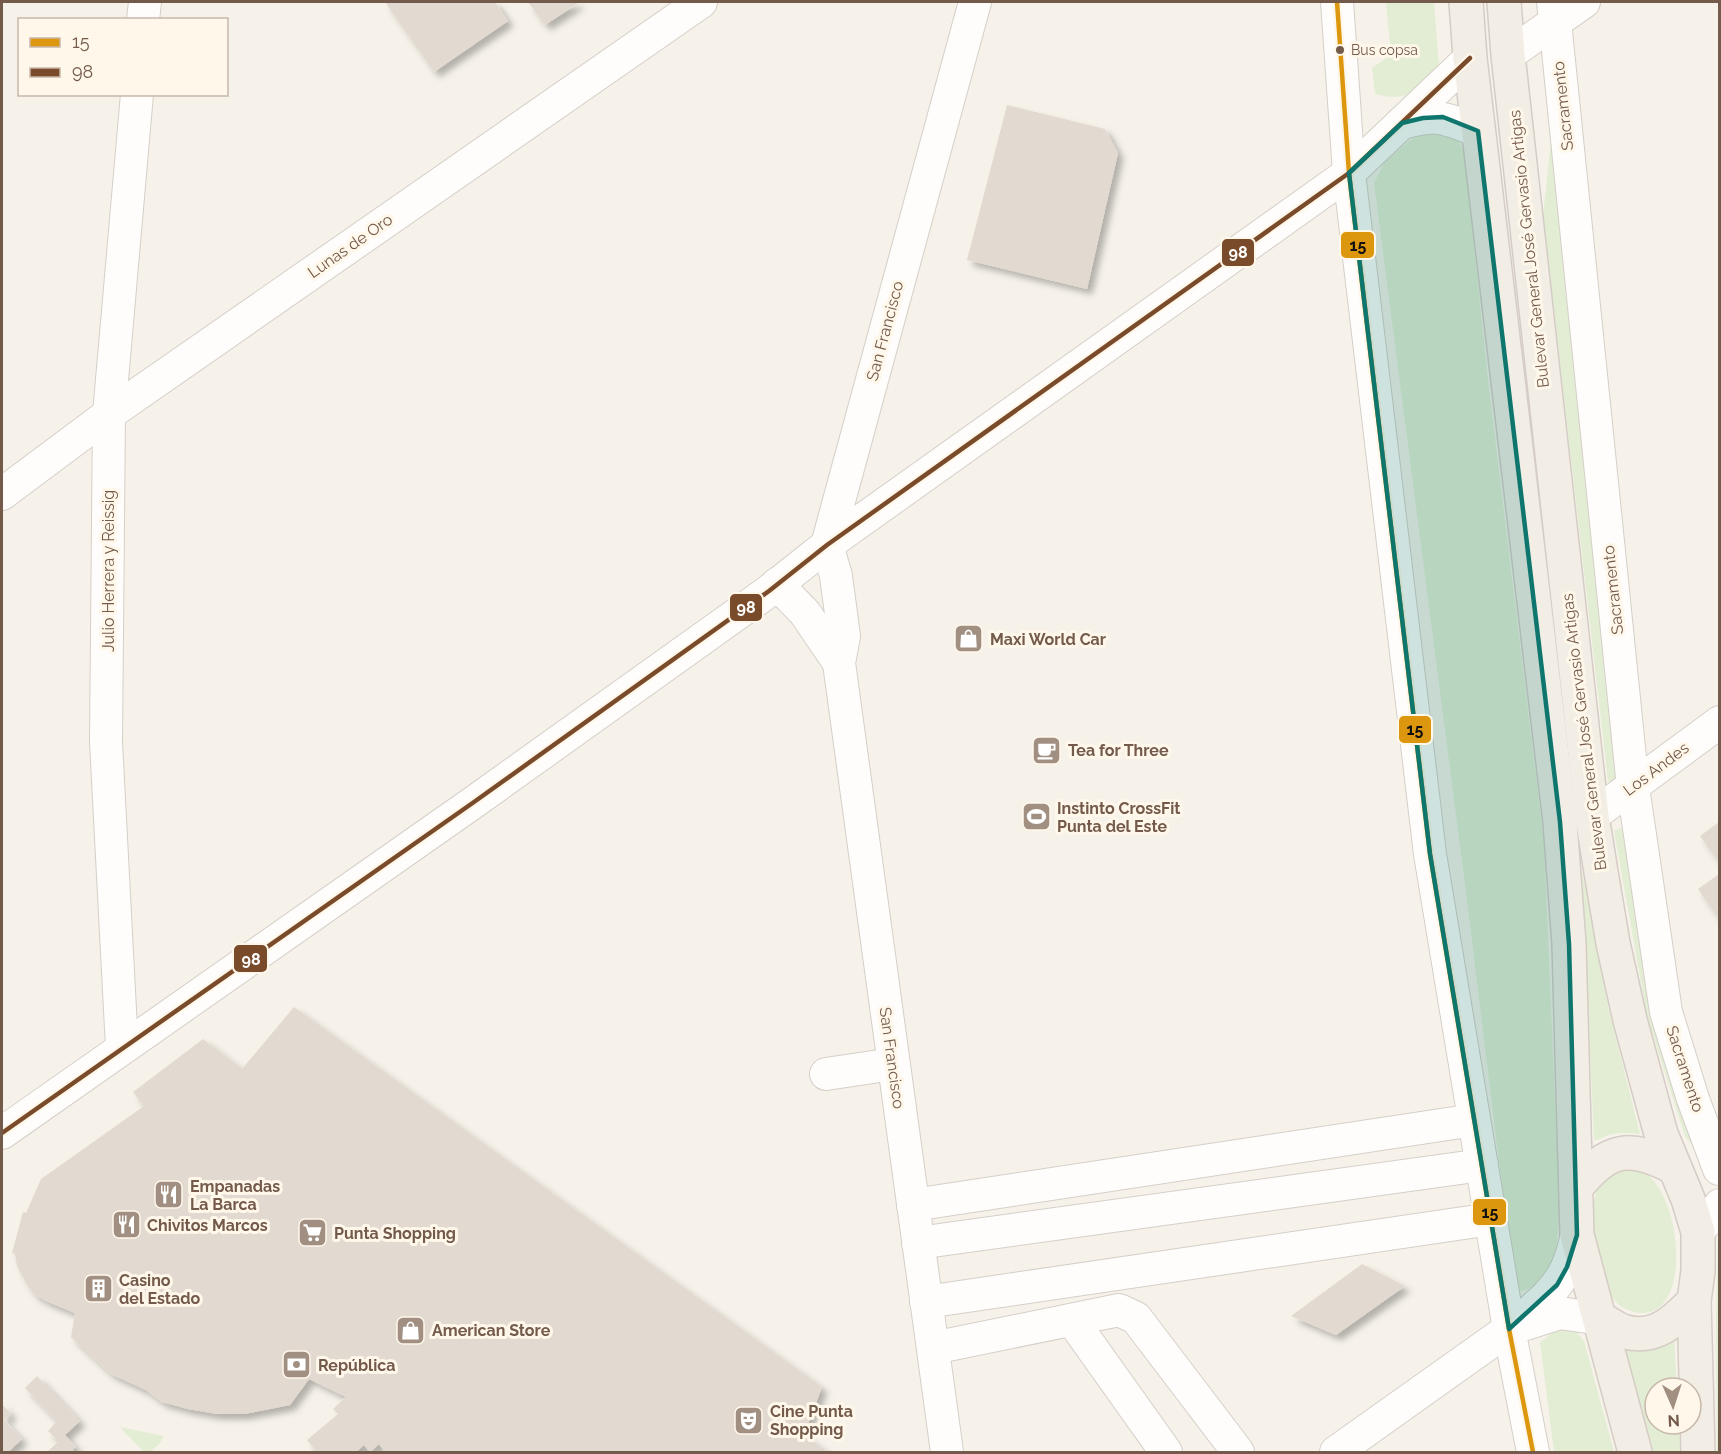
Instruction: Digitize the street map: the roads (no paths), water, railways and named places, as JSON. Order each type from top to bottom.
[{"type":"main road","name":"Bulevar General José Gervasio Artigas","points":[[1466,2],[1478,130],[1560,822],[1569,944],[1577,1235],[1635,1452]]},
{"type":"main road","name":"Bulevar General José Gervasio Artigas","points":[[1504,2],[1592,816],[1613,943],[1630,1020],[1661,1134],[1688,1199],[1698,1232],[1698,1271],[1694,1301],[1698,1452]]},
{"type":"main road","points":[[1576,1188],[1597,1164],[1614,1155],[1633,1152],[1653,1156],[1675,1168]]},
{"type":"main road","points":[[1601,1319],[1625,1332],[1655,1332],[1673,1322],[1694,1301]]},
{"type":"street","points":[[143,18],[145,2]]},
{"type":"street","name":"Lunas de Oro","points":[[2,494],[109,414],[701,2]]},
{"type":"street","name":"San Francisco","points":[[947,1452],[839,663],[844,636],[836,576],[827,545],[975,2]]},
{"type":"street","points":[[1337,2],[1349,172],[1430,855],[1509,1329],[1533,1452]]},
{"type":"street","points":[[1508,55],[1554,12],[1584,2]]},
{"type":"street","name":"Sacramento","points":[[1554,12],[1633,786],[1666,1012],[1693,1099],[1719,1169]]},
{"type":"street","points":[[2,1133],[483,795],[777,584],[827,545],[1349,172],[1470,58]]},
{"type":"street","name":"Julio Herrera y Reissig","points":[[122,1048],[106,742],[109,414],[137,96]]},
{"type":"street","points":[[1402,123],[1423,118],[1443,117],[1478,130]]},
{"type":"street","name":"San Francisco","points":[[777,584],[805,613],[839,663]]},
{"type":"street","name":"Los Andes","points":[[1592,816],[1719,722]]},
{"type":"street","points":[[826,1074],[893,1064]]},
{"type":"street","points":[[913,1206],[1474,1120]]},
{"type":"street","points":[[918,1243],[1482,1165]]},
{"type":"street","points":[[1675,1168],[1698,1171],[1719,1169]]},
{"type":"street","points":[[1698,1232],[1719,1205]]},
{"type":"street","points":[[926,1302],[1491,1219]]},
{"type":"street","points":[[1336,1452],[1509,1329],[1557,1285],[1567,1267],[1577,1235]]},
{"type":"street","points":[[933,1348],[1119,1310],[1136,1318],[1238,1452]]},
{"type":"street","points":[[1509,1329],[1560,1313],[1601,1319]]},
{"type":"street","points":[[1072,1320],[1166,1452]]},
{"type":"place","name":"Bus copsa","points":[[1340,50]]},
{"type":"place","name":"Maxi World Car","points":[[969,639]]},
{"type":"place","name":"Tea for Three","points":[[1047,750]]},
{"type":"place","name":"Instinto CrossFit Punta del Este","points":[[1036,817]]},
{"type":"place","name":"Empanadas La Barca","points":[[169,1195]]},
{"type":"place","name":"Chivitos Marcos","points":[[126,1225]]},
{"type":"place","name":"Punta Shopping","points":[[313,1233]]},
{"type":"place","name":"Casino del Estado","points":[[98,1289]]},
{"type":"place","name":"American Store","points":[[411,1330]]},
{"type":"place","name":"República","points":[[297,1365]]},
{"type":"place","name":"Cine Punta Shopping","points":[[749,1420]]}]
